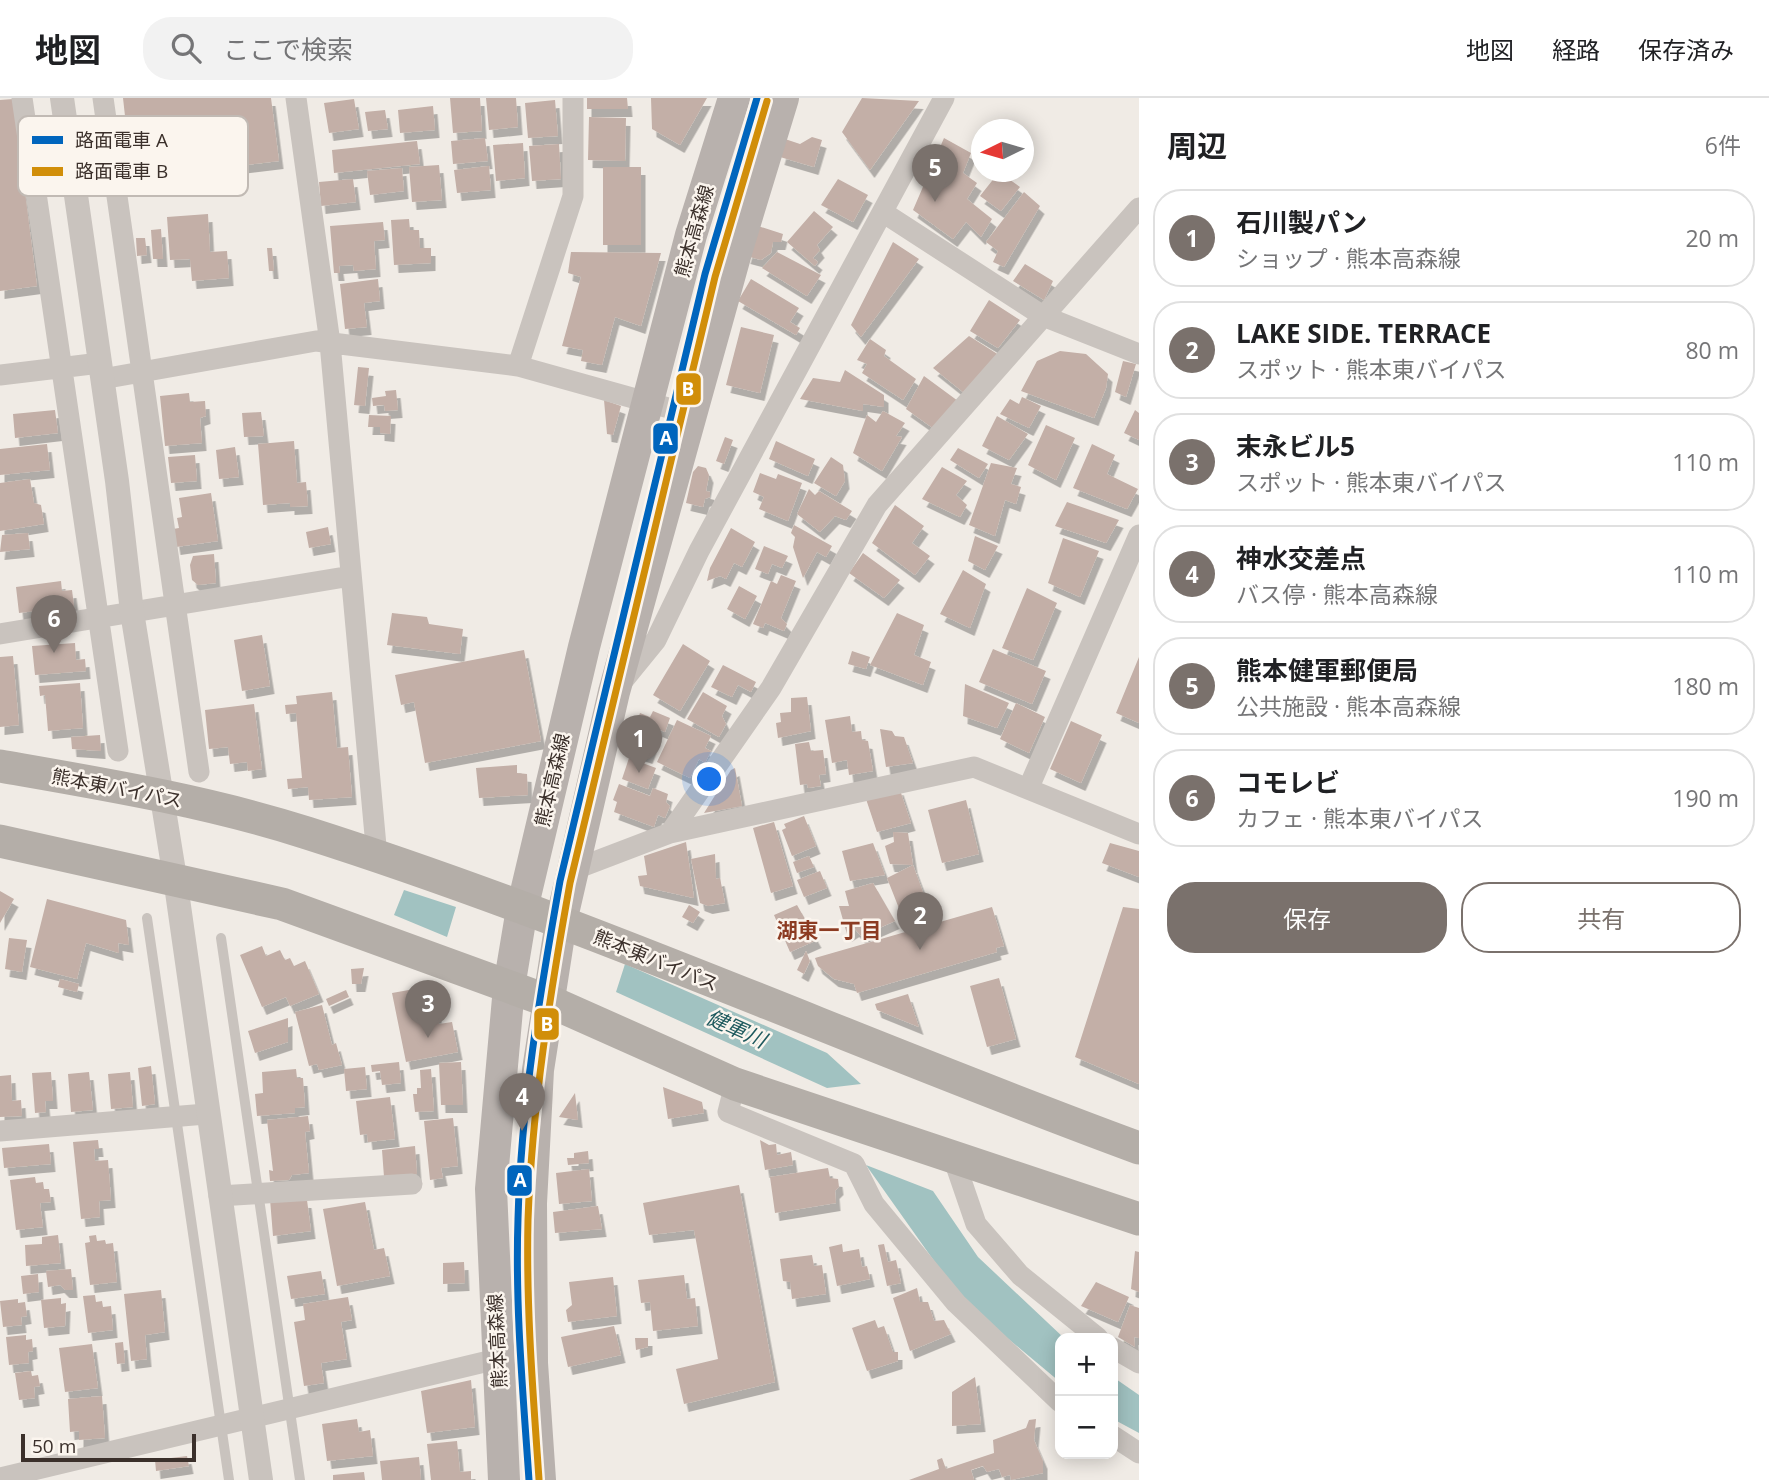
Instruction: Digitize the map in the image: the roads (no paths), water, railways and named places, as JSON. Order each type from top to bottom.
[{"type":"highway","name":"熊本東バイパス","points":[[0,766],[160,794],[305,832],[562,922],[970,1086],[1139,1148]]},
{"type":"highway","points":[[0,841],[282,904],[551,1002],[735,1084],[1139,1219]]},
{"type":"main road","name":"熊本高森線","points":[[504,1480],[491,1189],[509,987],[522,909],[584,647],[691,235],[734,98]]},
{"type":"main road","name":"熊本高森線","points":[[540,1480],[532,1363],[531,1203],[538,1070],[562,922],[614,692],[690,414],[783,98]]},
{"type":"street","points":[[22,98],[25,116]]},
{"type":"street","points":[[62,98],[65,116]]},
{"type":"street","points":[[103,98],[106,116]]},
{"type":"street","points":[[296,98],[330,343],[377,857]]},
{"type":"street","points":[[518,366],[573,196],[573,98]]},
{"type":"street","points":[[614,692],[656,640],[699,551],[944,98]]},
{"type":"street","points":[[36,196],[118,751]]},
{"type":"street","points":[[76,196],[132,612],[175,878],[206,1114],[261,1480]]},
{"type":"street","points":[[117,196],[199,772]]},
{"type":"street","points":[[670,833],[771,688],[877,505],[1139,208]]},
{"type":"street","points":[[884,213],[1043,316],[1139,354]]},
{"type":"street","points":[[0,375],[61,367],[143,372],[316,341],[518,366],[690,414]]},
{"type":"street","points":[[1029,787],[1133,563],[1139,536]]},
{"type":"street","points":[[0,634],[351,576]]},
{"type":"street","points":[[573,870],[670,833],[974,767],[1029,787],[1075,810],[1139,834]]},
{"type":"street","points":[[735,1084],[728,1112],[854,1164],[874,1204],[956,1303],[1055,1397]]},
{"type":"street","points":[[0,1130],[206,1114]]},
{"type":"street","points":[[953,1157],[976,1224],[1020,1275],[1092,1333]]},
{"type":"street","points":[[219,1196],[412,1184]]},
{"type":"street","points":[[1118,1351],[1139,1363]]},
{"type":"street","points":[[0,1478],[497,1359]]},
{"type":"street","points":[[1118,1439],[1139,1453]]},
{"type":"lane","points":[[146,918],[229,1480]]},
{"type":"lane","points":[[221,938],[300,1480]]},
{"type":"water","points":[[404,890],[456,907],[447,937],[394,915]]},
{"type":"water","name":"健軍川","points":[[625,964],[827,1053],[861,1084],[827,1088],[616,992]]},
{"type":"water","points":[[866,1165],[933,1191],[978,1257],[1059,1333],[1055,1333],[1055,1378],[982,1317],[949,1282]]},
{"type":"water","points":[[1118,1380],[1139,1395],[1139,1433],[1118,1422]]},
{"type":"tram line","name":"A","points":[[529,1480],[519,1317],[518,1219],[527,1091],[545,965],[560,881],[705,274],[757,98]]},
{"type":"tram line","name":"B","points":[[539,1479],[529,1318],[528,1220],[538,1093],[556,966],[570,883],[715,277],[767,101]]},
{"type":"place","name":"熊本健軍郵便局","points":[[935,202]]},
{"type":"place","name":"コモレビ","points":[[54,653]]},
{"type":"place","name":"石川製パン","points":[[639,773]]},
{"type":"place","name":"LAKE SIDE. TERRACE","points":[[920,950]]},
{"type":"place","name":"末永ビル5","points":[[428,1038]]},
{"type":"place","name":"神水交差点","points":[[522,1131]]},
{"type":"district","name":"湖東一丁目","points":[[829,931]]}]
